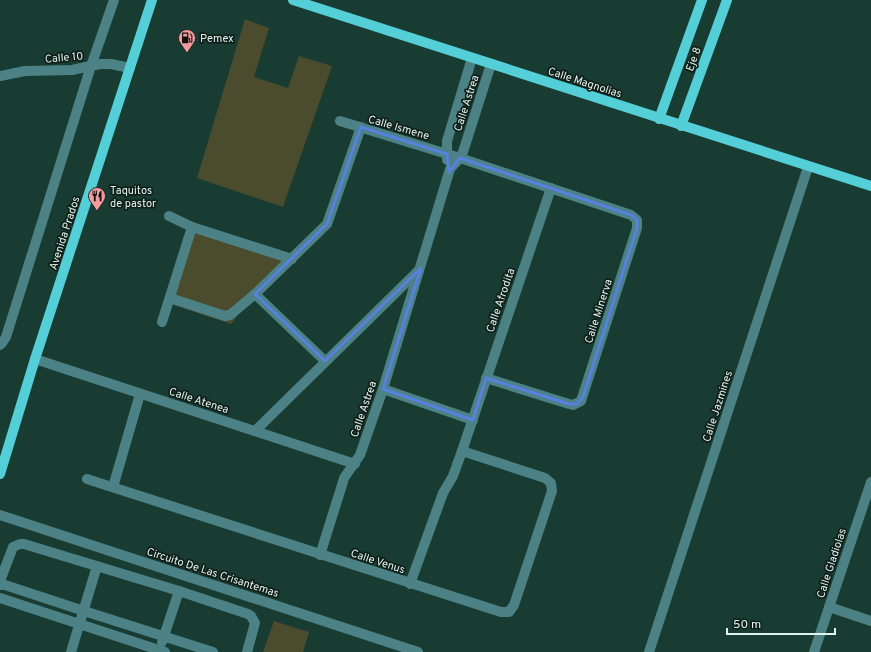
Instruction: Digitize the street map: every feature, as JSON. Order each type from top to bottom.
[{"type":"main road","name":"Avenida Prados","points":[[0,474],[35,359],[152,0]]},
{"type":"main road","name":"Calle Magnolias","points":[[293,0],[808,167],[871,186]]},
{"type":"main road","name":"Eje 8","points":[[659,119],[702,0]]},
{"type":"main road","name":"Eje 8","points":[[681,126],[727,0]]},
{"type":"street","points":[[0,345],[6,337],[91,66],[114,0]]},
{"type":"street","name":"Calle Astrea","points":[[450,169],[447,154],[447,141],[472,58]]},
{"type":"street","name":"Calle 10","points":[[0,76],[25,72],[72,70],[110,64],[130,68]]},
{"type":"street","name":"Calle Astrea","points":[[320,555],[344,478],[360,455],[383,389],[450,169],[460,158],[466,144],[491,64]]},
{"type":"street","points":[[340,121],[361,127]]},
{"type":"street","name":"Calle Ismene","points":[[170,298],[225,316],[230,315],[255,294],[328,222],[361,127],[551,188]]},
{"type":"street","name":"Calle Jazmines","points":[[649,652],[808,167]]},
{"type":"street","name":"Calle Minerva","points":[[486,378],[569,404],[577,404],[583,397],[638,224],[637,220],[631,215],[551,188]]},
{"type":"street","name":"Calle Afrodita","points":[[410,584],[443,492],[453,476],[462,451],[551,188]]},
{"type":"street","points":[[169,216],[192,227],[292,259]]},
{"type":"street","points":[[162,322],[192,227]]},
{"type":"street","name":"Calle Astrea","points":[[255,431],[421,268]]},
{"type":"street","points":[[255,294],[325,361]]},
{"type":"street","name":"Calle Atenea","points":[[35,359],[355,464]]},
{"type":"street","points":[[383,389],[472,420]]},
{"type":"street","points":[[113,487],[140,394]]},
{"type":"street","name":"Calle Venus","points":[[87,479],[410,584],[501,612],[509,612],[514,605],[552,491],[551,483],[545,478],[462,451]]},
{"type":"street","name":"Calle Gladiolas","points":[[814,652],[871,482]]},
{"type":"street","name":"Circuito De Las Crisantemas","points":[[0,516],[418,652]]},
{"type":"street","points":[[0,582],[13,547],[20,544],[179,591],[252,616],[255,624],[247,652]]},
{"type":"street","points":[[71,652],[97,566]]},
{"type":"street","points":[[0,585],[5,585],[84,612],[213,652]]},
{"type":"street","points":[[0,598],[161,651],[164,636],[179,591]]},
{"type":"street","points":[[829,607],[871,621]]},
{"type":"highlighted area","points":[[361,127],[447,154],[449,172],[460,158],[631,215],[637,220],[637,228],[583,397],[577,404],[569,404],[486,378],[473,420],[383,389],[421,268],[325,361],[255,294],[327,224]]},
{"type":"shaded area","points":[[245,19],[269,28],[254,77],[288,88],[299,56],[332,66],[283,207],[197,178]]},
{"type":"shaded area","points":[[193,228],[288,253],[231,324],[171,304]]},
{"type":"shaded area","points":[[274,621],[309,632],[303,652],[263,652]]},
{"type":"place","name":"Pemex","points":[[187,53]]},
{"type":"place","name":"Taquitos de pastor","points":[[97,211]]}]
